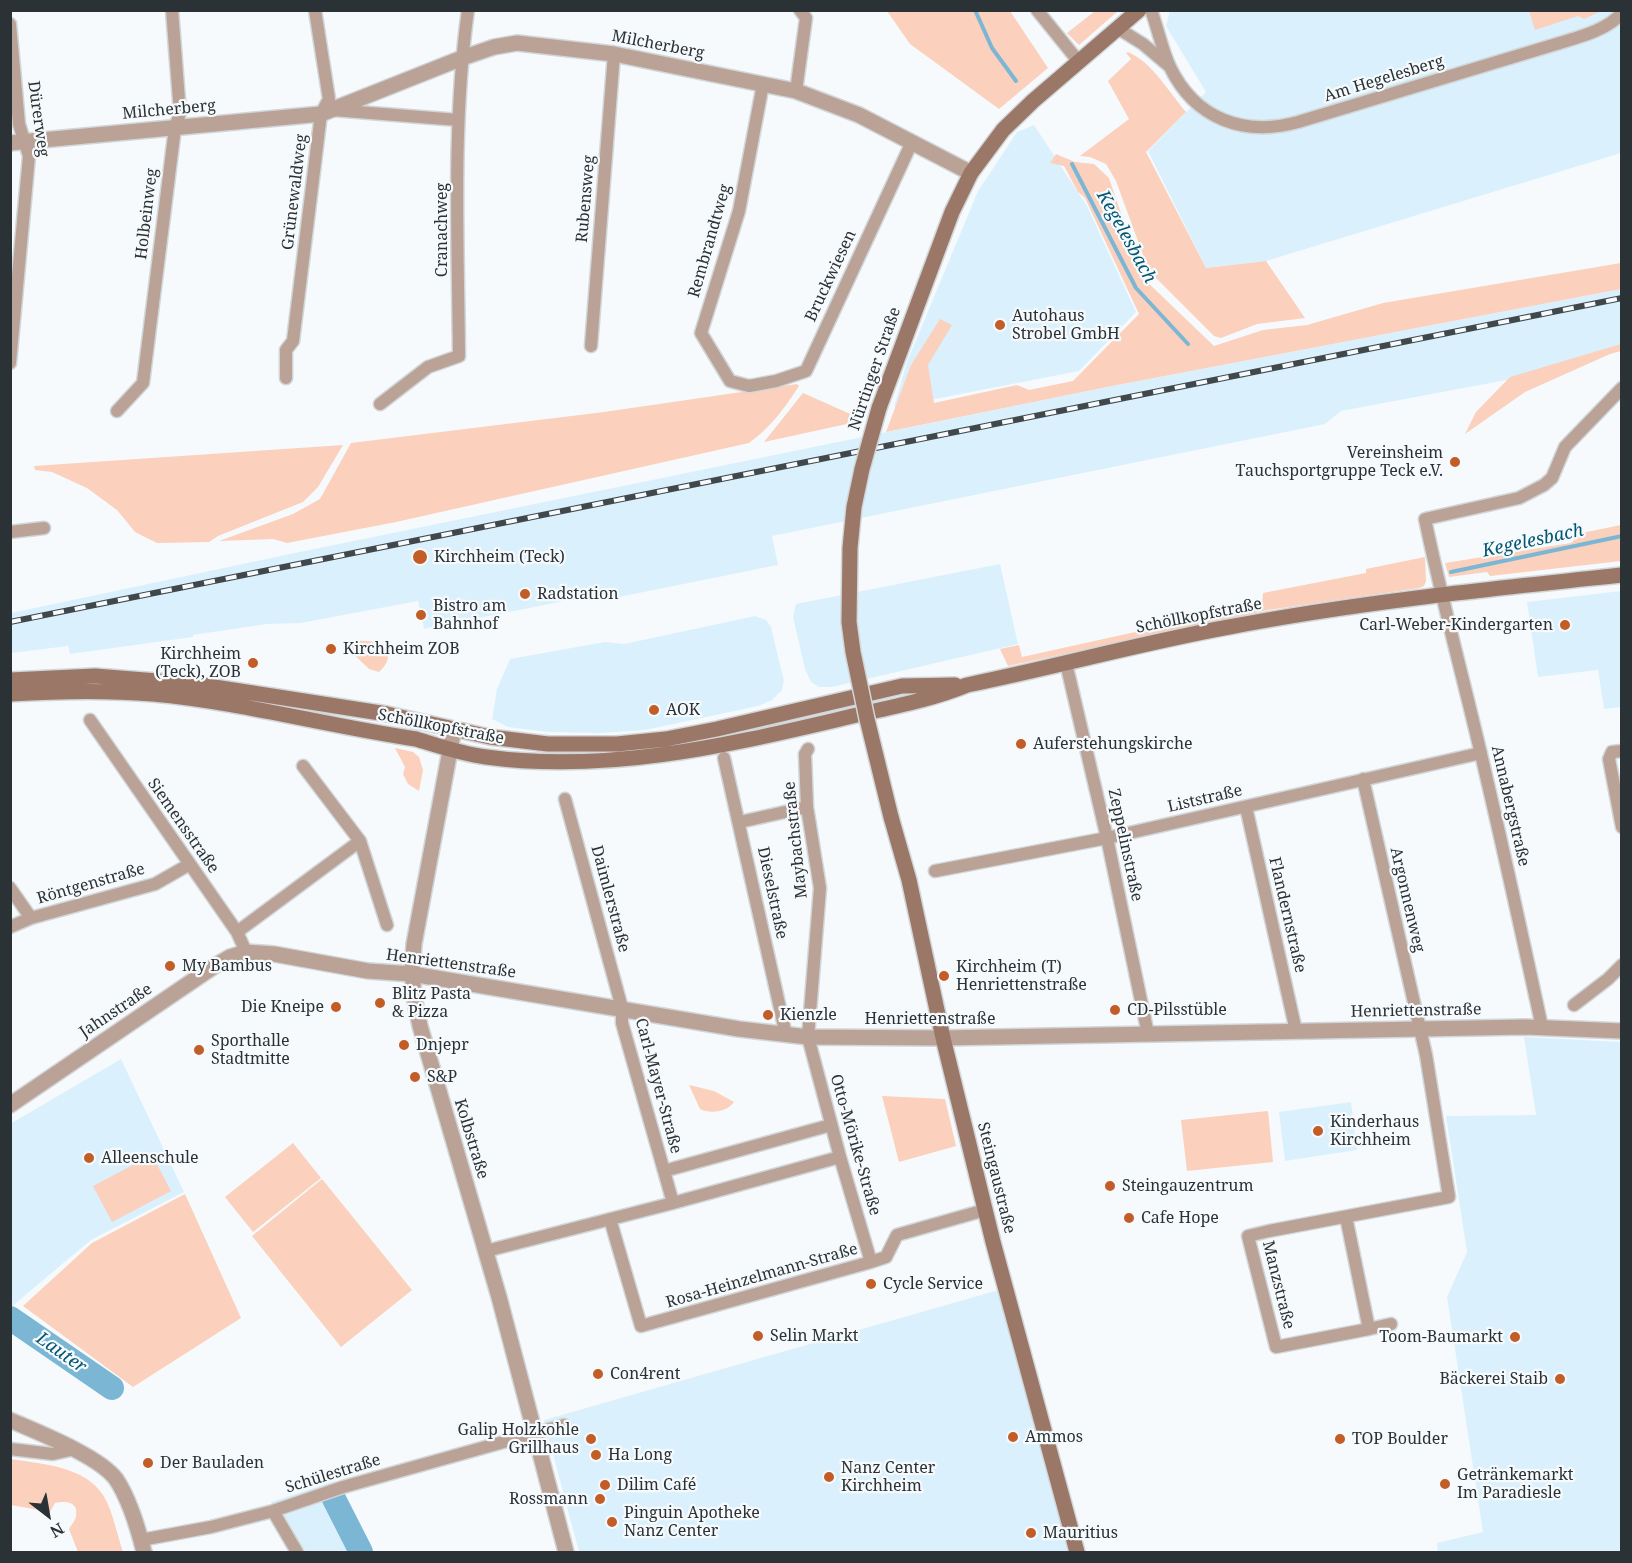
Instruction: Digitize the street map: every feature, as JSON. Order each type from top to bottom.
[{"type":"main road","name":"Nürtinger Straße","points":[[891,817],[867,719],[849,622],[850,548],[854,507],[879,408],[952,212],[971,173],[1003,130],[1139,10]]},
{"type":"main road","name":"Schöllkopfstraße","points":[[10,694],[104,691],[163,695],[416,739],[451,750],[486,757],[544,762],[617,760],[666,755],[805,727],[967,685],[1228,627],[1441,594],[1622,575]]},
{"type":"main road","name":"Schöllkopfstraße","points":[[10,680],[95,676],[195,684],[387,714],[490,737],[548,744],[617,744],[666,739],[902,687],[967,685]]},
{"type":"main road","name":"Steingaustraße","points":[[891,817],[909,880],[943,1038],[985,1210],[1075,1550]]},
{"type":"street","name":"Holbeinweg","points":[[117,411],[143,383],[175,128],[180,113],[172,10]]},
{"type":"street","name":"Grünewaldweg","points":[[286,378],[286,350],[293,341],[325,112],[329,99],[315,10]]},
{"type":"street","name":"Cranachweg","points":[[380,404],[428,367],[459,356],[458,120],[468,10]]},
{"type":"street","points":[[796,91],[806,18],[800,10]]},
{"type":"street","points":[[1037,10],[1078,62]]},
{"type":"street","name":"Am Hegelesberg","points":[[1151,10],[1170,67],[1186,93],[1204,110],[1218,118],[1236,125],[1253,127],[1283,126],[1581,36],[1599,29],[1622,14]]},
{"type":"street","name":"Dürerweg","points":[[10,24],[19,124],[17,142],[29,156],[10,363]]},
{"type":"street","name":"Am Hegelesberg","points":[[1119,29],[1143,44],[1170,67]]},
{"type":"street","name":"Milcherberg","points":[[325,112],[462,58],[494,47],[517,43],[614,54],[796,91],[859,115],[971,173]]},
{"type":"street","name":"Rubensweg","points":[[591,346],[614,54]]},
{"type":"street","name":"Rembrandtweg","points":[[749,386],[730,381],[701,333],[739,211],[763,84]]},
{"type":"street","name":"Milcherberg","points":[[17,142],[325,112],[458,120]]},
{"type":"street","name":"Bruckwiesen","points":[[749,386],[776,381],[806,371],[912,142]]},
{"type":"street","points":[[1441,594],[1425,519],[1519,498],[1544,486],[1552,478],[1565,447],[1622,388]]},
{"type":"street","points":[[10,532],[44,528]]},
{"type":"street","name":"Annabergstraße","points":[[1441,594],[1481,753],[1542,1027]]},
{"type":"street","name":"Zeppelinstraße","points":[[1066,663],[1107,838],[1148,1034]]},
{"type":"street","name":"Siemensstraße","points":[[90,720],[237,932],[246,952]]},
{"type":"street","name":"Kolbstraße","points":[[454,729],[414,944],[412,974],[415,1002],[427,1054],[486,1251],[566,1552]]},
{"type":"street","name":"Maybachstraße","points":[[808,749],[805,754],[807,807],[820,888],[808,1036]]},
{"type":"street","points":[[1622,751],[1612,753],[1609,759],[1622,827]]},
{"type":"street","name":"Liststraße","points":[[935,871],[1107,838],[1481,753]]},
{"type":"street","name":"Dieselstraße","points":[[724,758],[786,1035]]},
{"type":"street","points":[[303,766],[360,841],[387,925]]},
{"type":"street","name":"Argonnenweg","points":[[1363,778],[1419,1028]]},
{"type":"street","name":"Daimlerstraße","points":[[565,799],[622,1008]]},
{"type":"street","points":[[740,822],[807,807]]},
{"type":"street","name":"Flandernstraße","points":[[1246,807],[1296,1031]]},
{"type":"street","points":[[237,932],[360,841]]},
{"type":"street","name":"Röntgenstraße","points":[[10,927],[31,918],[155,884],[190,864]]},
{"type":"street","name":"Röntgenstraße","points":[[10,888],[31,918]]},
{"type":"street","name":"Henriettenstraße","points":[[246,952],[274,954],[368,971],[412,974],[786,1035],[943,1038],[1542,1027],[1622,1031]]},
{"type":"street","name":"Jahnstraße","points":[[10,1106],[213,967],[230,957],[246,952]]},
{"type":"street","points":[[1574,1005],[1622,965]]},
{"type":"street","name":"Carl-Mayer-Straße","points":[[622,1008],[622,1023],[673,1203]]},
{"type":"street","name":"Manzstraße","points":[[1391,1324],[1276,1347],[1248,1236],[1449,1197],[1426,1055],[1419,1028]]},
{"type":"street","name":"Otto-Mörike-Straße","points":[[808,1036],[871,1262]]},
{"type":"street","points":[[664,1171],[831,1125]]},
{"type":"street","points":[[486,1251],[840,1157]]},
{"type":"street","name":"Rosa-Heinzelmann-Straße","points":[[610,1219],[641,1326],[886,1257],[897,1234],[985,1210]]},
{"type":"street","points":[[1346,1217],[1369,1329]]},
{"type":"street","points":[[10,1420],[75,1449],[107,1469],[126,1497],[142,1546]]},
{"type":"street","name":"Schülestraße","points":[[142,1546],[273,1511],[343,1487],[564,1425]]},
{"type":"street","points":[[10,1449],[53,1454],[75,1449]]},
{"type":"street","points":[[273,1511],[297,1552]]},
{"type":"shaded area","points":[[1529,10],[1601,11],[1584,19],[1578,16],[1535,30]]},
{"type":"shaded area","points":[[887,11],[1010,11],[1048,68],[999,109],[910,44]]},
{"type":"shaded area","points":[[1095,11],[1118,11],[1079,45],[1067,33]]},
{"type":"shaded area","points":[[1170,11],[1621,11],[1621,153],[1266,261],[1206,268],[1148,151],[1206,92],[1166,26]]},
{"type":"shaded area","points":[[1128,52],[1153,70],[1186,112],[1146,152],[1206,268],[1266,261],[1305,318],[1257,324],[1221,338],[1214,336],[1149,271],[1116,181],[1106,164],[1090,157],[1080,156],[1129,119],[1108,81],[1131,59],[1126,53]]},
{"type":"shaded area","points":[[1034,125],[1087,206],[1136,312],[1079,371],[894,407],[907,362],[978,191],[1017,132]]},
{"type":"shaded area","points":[[1056,154],[1075,162],[1094,164],[1109,178],[1143,278],[1214,346],[1263,330],[1307,325],[1383,303],[1621,263],[1621,289],[1112,386],[886,432],[911,365],[940,319],[952,325],[928,365],[934,403],[1017,385],[1029,390],[1073,381],[1139,314],[1085,198],[1078,192],[1064,166],[1050,163]]},
{"type":"shaded area","points":[[1621,289],[1621,348],[1512,379],[1341,411],[1325,424],[772,536],[778,565],[604,600],[603,594],[594,595],[424,629],[418,601],[301,623],[267,624],[70,654],[68,646],[11,653],[11,613],[1112,386]]},
{"type":"shaded area","points":[[1621,344],[1621,351],[1525,392],[1465,434],[1476,412],[1510,377]]},
{"type":"shaded area","points":[[797,384],[799,386],[777,417],[749,443],[396,522],[287,543],[273,539],[219,541],[293,514],[320,499],[351,443],[604,412]]},
{"type":"shaded area","points":[[803,393],[857,417],[856,422],[764,442]]},
{"type":"shaded area","points":[[343,445],[318,487],[303,502],[218,536],[209,542],[157,543],[135,532],[117,510],[87,488],[52,472],[35,470],[34,466]]},
{"type":"shaded area","points":[[1621,525],[1621,561],[1490,576],[1487,572],[1449,577],[1445,563],[1571,543],[1582,533]]},
{"type":"shaded area","points":[[1425,557],[1426,581],[1424,586],[1419,588],[1268,610],[1008,666],[1000,649],[1019,645],[1022,657],[1262,604],[1263,593],[1366,573],[1366,569]]},
{"type":"shaded area","points":[[1000,564],[1018,644],[832,687],[819,687],[811,682],[805,669],[793,617],[796,604]]},
{"type":"shaded area","name":"Carl-Weber-Kindergarten","points":[[1621,591],[1621,707],[1604,709],[1598,670],[1538,677],[1527,602]]},
{"type":"shaded area","points":[[755,616],[766,620],[771,627],[784,680],[782,690],[772,700],[758,706],[645,730],[600,733],[548,732],[508,727],[492,719],[497,689],[510,659],[605,642],[624,644]]},
{"type":"shaded area","points":[[366,641],[383,646],[388,656],[385,665],[379,672],[369,669],[346,647],[345,642]]},
{"type":"shaded area","points":[[395,748],[413,752],[419,757],[423,770],[419,791],[408,784],[403,774],[405,767]]},
{"type":"shaded area","points":[[1524,1037],[1621,1042],[1621,1552],[1438,1552],[1437,1543],[1483,1532],[1447,1297],[1467,1252],[1446,1116],[1536,1115]]},
{"type":"shaded area","name":"Alleenschule","points":[[121,1059],[184,1192],[91,1240],[11,1307],[10,1124]]},
{"type":"shaded area","points":[[689,1085],[714,1091],[734,1102],[718,1111],[700,1109]]},
{"type":"shaded area","points":[[882,1096],[945,1099],[956,1146],[899,1162]]},
{"type":"shaded area","name":"Kinderhaus Kirchheim","points":[[1351,1102],[1357,1150],[1285,1161],[1279,1112]]},
{"type":"shaded area","points":[[1268,1111],[1273,1162],[1187,1171],[1181,1120]]},
{"type":"shaded area","points":[[293,1143],[321,1178],[253,1232],[225,1197]]},
{"type":"shaded area","points":[[152,1155],[171,1191],[112,1222],[93,1186]]},
{"type":"shaded area","points":[[322,1179],[412,1290],[341,1347],[252,1236]]},
{"type":"shaded area","points":[[185,1194],[241,1318],[133,1387],[23,1306],[92,1243]]},
{"type":"shaded area","points":[[1002,1289],[1074,1552],[579,1552],[544,1420]]},
{"type":"shaded area","points":[[11,1459],[62,1468],[74,1472],[95,1485],[110,1508],[123,1552],[78,1552],[69,1529],[75,1519],[76,1511],[70,1503],[55,1503],[50,1512],[11,1505]]},
{"type":"shaded area","points":[[335,1481],[369,1552],[301,1552],[271,1502]]},
{"type":"waterway","name":"Kegelesbach","points":[[975,10],[992,48],[1016,81]]},
{"type":"waterway","name":"Kegelesbach","points":[[1072,164],[1136,288],[1188,344]]},
{"type":"waterway","name":"Kegelesbach","points":[[1451,572],[1622,536]]},
{"type":"waterway","name":"Lauter","points":[[10,1318],[112,1388]]},
{"type":"waterway","name":"Lauter","points":[[334,1499],[361,1552]]},
{"type":"railway","points":[[10,622],[1622,298]]},
{"type":"place","name":"Autohaus Strobel GmbH","points":[[1000,325]]},
{"type":"place","name":"Vereinsheim Tauchsportgruppe Teck e.V.","points":[[1455,462]]},
{"type":"place","name":"Kirchheim (Teck)","points":[[420,557]]},
{"type":"place","name":"Radstation","points":[[525,594]]},
{"type":"place","name":"Bistro am Bahnhof","points":[[421,615]]},
{"type":"place","name":"Carl-Weber-Kindergarten","points":[[1565,625]]},
{"type":"place","name":"Kirchheim ZOB","points":[[331,649]]},
{"type":"place","name":"Kirchheim (Teck), ZOB","points":[[253,663]]},
{"type":"place","name":"AOK","points":[[654,710]]},
{"type":"place","name":"Auferstehungskirche","points":[[1021,744]]},
{"type":"place","name":"My Bambus","points":[[170,966]]},
{"type":"place","name":"Kirchheim (T) Henriettenstraße","points":[[944,976]]},
{"type":"place","name":"Blitz Pasta & Pizza","points":[[380,1003]]},
{"type":"place","name":"Die Kneipe","points":[[336,1007]]},
{"type":"place","name":"CD-Pilsstüble","points":[[1115,1010]]},
{"type":"place","name":"Kienzle","points":[[768,1015]]},
{"type":"place","name":"Dnjepr","points":[[404,1045]]},
{"type":"place","name":"Sporthalle Stadtmitte","points":[[199,1050]]},
{"type":"place","name":"S&P","points":[[415,1077]]},
{"type":"place","name":"Kinderhaus Kirchheim","points":[[1318,1131]]},
{"type":"place","name":"Alleenschule","points":[[89,1158]]},
{"type":"place","name":"Steingauzentrum","points":[[1110,1186]]},
{"type":"place","name":"Cafe Hope","points":[[1129,1218]]},
{"type":"place","name":"Cycle Service","points":[[871,1284]]},
{"type":"place","name":"Selin Markt","points":[[758,1336]]},
{"type":"place","name":"Toom-Baumarkt","points":[[1515,1337]]},
{"type":"place","name":"Con4rent","points":[[598,1374]]},
{"type":"place","name":"Bäckerei Staib","points":[[1560,1379]]},
{"type":"place","name":"Ammos","points":[[1013,1437]]},
{"type":"place","name":"Galip Holzkohle Grillhaus","points":[[591,1439]]},
{"type":"place","name":"TOP Boulder","points":[[1340,1439]]},
{"type":"place","name":"Ha Long","points":[[596,1455]]},
{"type":"place","name":"Der Bauladen","points":[[148,1463]]},
{"type":"place","name":"Nanz Center Kirchheim","points":[[829,1477]]},
{"type":"place","name":"Getränkemarkt Im Paradiesle","points":[[1445,1484]]},
{"type":"place","name":"Dilim Café","points":[[605,1485]]},
{"type":"place","name":"Rossmann","points":[[600,1499]]},
{"type":"place","name":"Pinguin Apotheke Nanz Center","points":[[612,1522]]},
{"type":"place","name":"Mauritius","points":[[1031,1533]]}]
